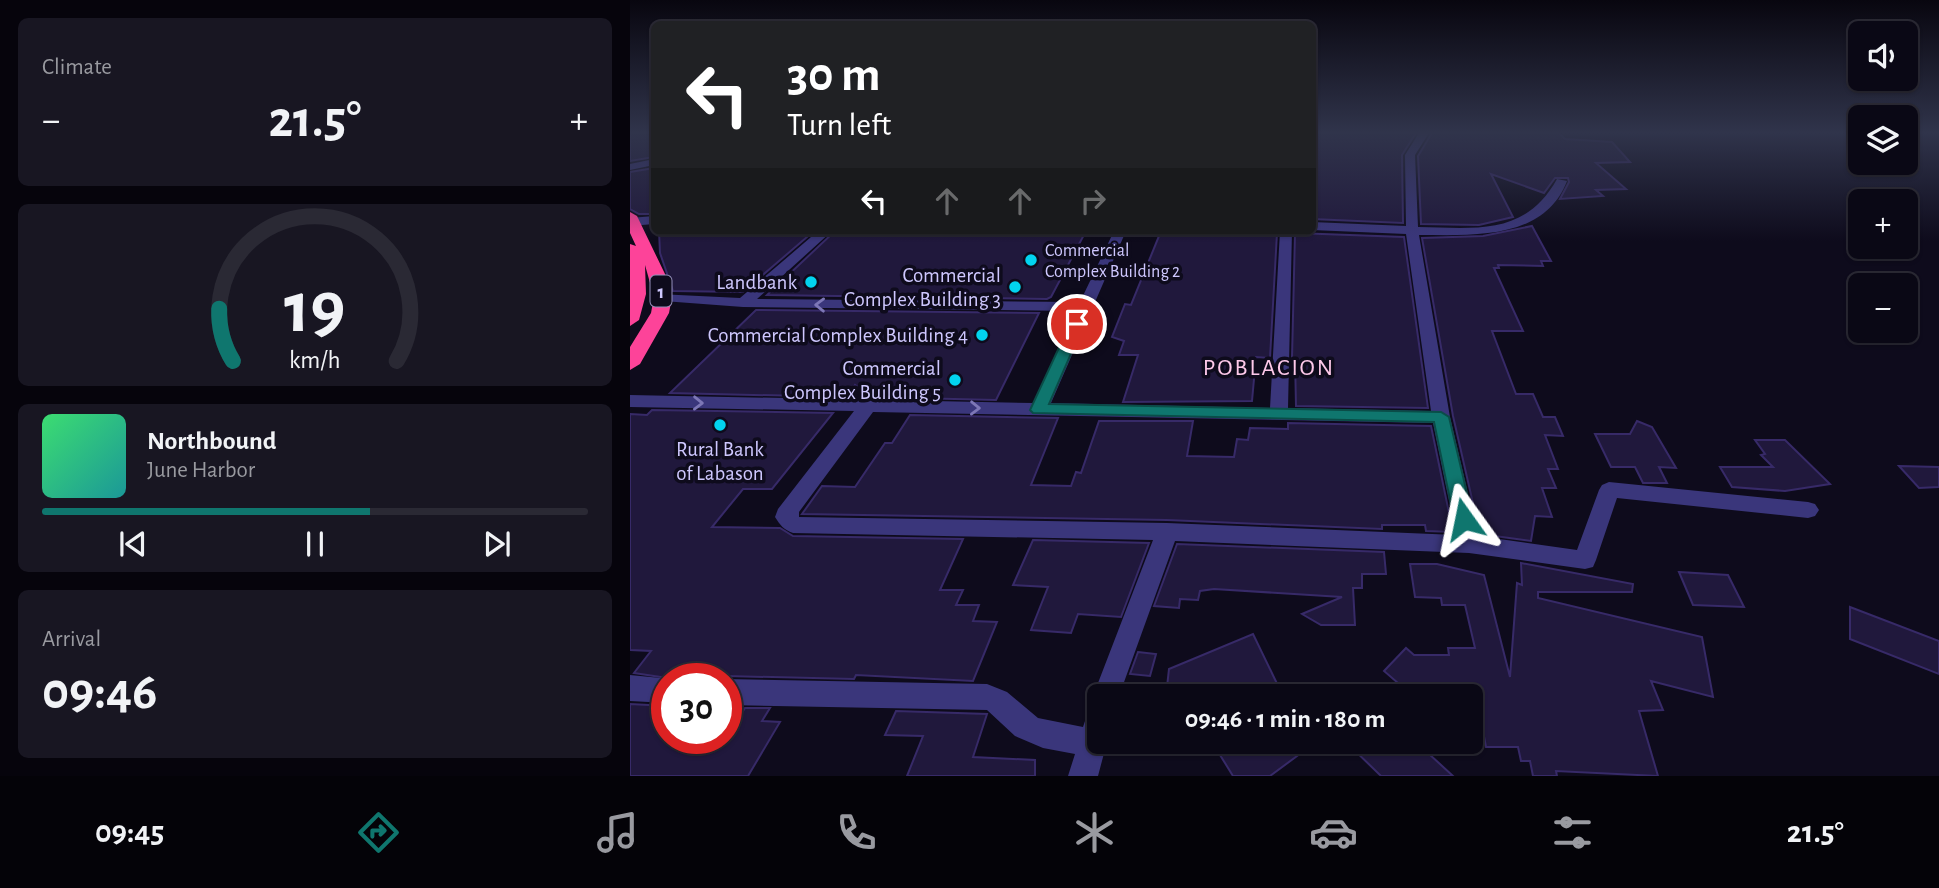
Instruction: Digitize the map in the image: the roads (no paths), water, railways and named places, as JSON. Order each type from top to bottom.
[{"type":"highway","name":"1","points":[[631,220],[657,274],[663,297],[660,313],[632,362]]},
{"type":"highway","name":"1","points":[[630,249],[634,254],[638,288],[630,320]]},
{"type":"street","points":[[1410,169],[1412,229],[1441,417],[1469,544]]},
{"type":"street","points":[[1316,226],[1490,230],[1523,222],[1540,213],[1545,203],[1557,194],[1561,181]]},
{"type":"street","points":[[631,220],[651,220]]},
{"type":"street","points":[[743,303],[821,235]]},
{"type":"street","points":[[1039,410],[1118,235]]},
{"type":"street","points":[[1279,414],[1286,235]]},
{"type":"street","points":[[663,297],[743,303],[1085,307]]},
{"type":"street","points":[[630,401],[1441,417]]},
{"type":"street","points":[[867,407],[789,509],[786,517],[793,525],[1167,532],[1469,544],[1585,560],[1609,491],[1808,510]]},
{"type":"street","points":[[1110,684],[1167,532]]},
{"type":"street","points":[[630,688],[651,689]]},
{"type":"street","points":[[742,692],[987,697],[1003,702],[1017,721],[1034,730],[1087,733]]},
{"type":"street","points":[[1083,776],[1089,754]]},
{"type":"place","name":"Commercial Complex Building 2","points":[[1031,260]]},
{"type":"place","name":"Landbank","points":[[811,282]]},
{"type":"place","name":"Commercial Complex Building 3","points":[[1015,287]]},
{"type":"place","name":"Commercial Complex Building 4","points":[[982,335]]},
{"type":"place","name":"Commercial Complex Building 5","points":[[955,380]]},
{"type":"place","name":"Rural Bank of Labason","points":[[720,425]]},
{"type":"district","name":"POBLACION","points":[[1269,367]]}]
